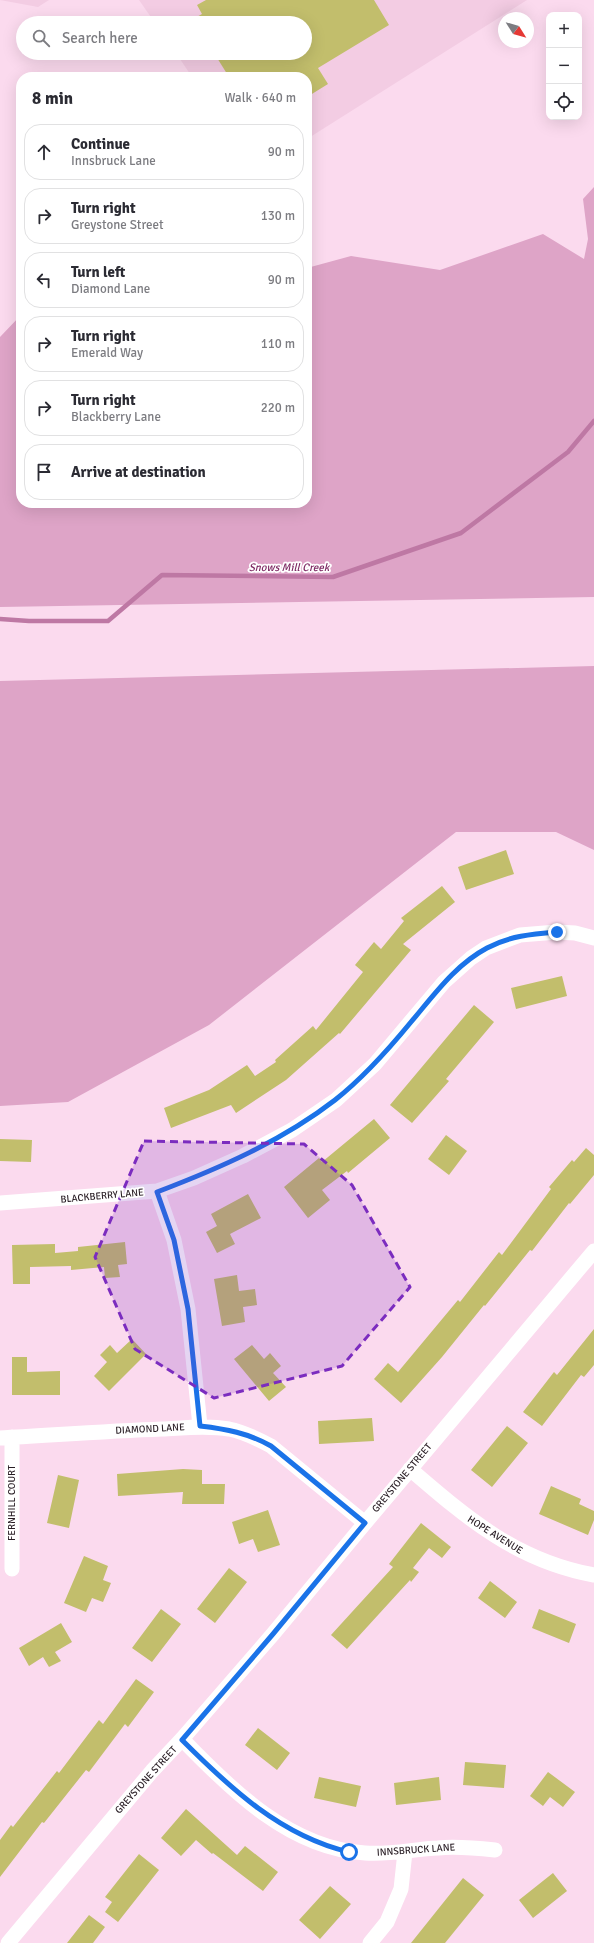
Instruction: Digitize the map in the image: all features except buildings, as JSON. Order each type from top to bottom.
[{"type":"street","name":"BLACKBERRY LANE","points":[[0,1203],[157,1192],[194,1178],[243,1156],[292,1130],[336,1100],[375,1064],[444,982],[471,958],[486,948],[520,935],[557,932],[594,938]]},
{"type":"street","points":[[157,1192],[174,1240],[188,1309],[200,1426]]},
{"type":"street","name":"GREYSTONE STREET","points":[[8,1943],[152,1771],[182,1740],[273,1634],[594,1251]]},
{"type":"street","name":"DIAMOND LANE","points":[[6,1437],[179,1429],[200,1426],[229,1429],[256,1438],[271,1446],[365,1523]]},
{"type":"street","name":"FERNHILL COURT","points":[[6,1437],[12,1569]]},
{"type":"street","name":"HOPE AVENUE","points":[[410,1469],[461,1512],[505,1542],[536,1559],[570,1571],[594,1576]]},
{"type":"street","name":"INNSBRUCK LANE","points":[[182,1740],[240,1794],[267,1815],[297,1834],[325,1846],[349,1852],[384,1853],[461,1847],[495,1850]]},
{"type":"street","points":[[370,1943],[387,1922],[401,1889],[405,1852]]},
{"type":"highlighted area","points":[[144,1141],[304,1144],[352,1185],[410,1287],[342,1366],[214,1398],[135,1349],[95,1257]]},
{"type":"shaded area","points":[[0,0],[49,0],[38,7]]},
{"type":"shaded area","points":[[139,0],[527,0],[508,12],[498,12],[498,18],[312,136],[312,72],[189,72],[181,60],[312,60],[312,16],[150,16]]},
{"type":"shaded area","points":[[594,187],[594,597],[0,607],[0,337],[16,320],[16,508],[312,508],[312,267],[351,256],[440,270],[543,234],[584,259],[588,239],[583,199]]},
{"type":"shaded area","points":[[594,666],[594,850],[556,832],[456,832],[209,1025],[68,1102],[0,1106],[0,681]]},
{"type":"waterway","name":"Snows Mill Creek","points":[[0,619],[29,621],[108,621],[162,575],[333,577],[461,533],[568,452],[594,421]]},
{"type":"route","points":[[349,1852],[331,1848],[297,1834],[267,1815],[240,1794],[182,1740],[273,1634],[365,1523],[271,1446],[256,1438],[229,1429],[200,1426],[196,1400],[188,1309],[174,1240],[157,1192],[194,1178],[243,1156],[292,1130],[336,1100],[375,1064],[444,982],[471,958],[486,948],[520,935],[557,932]]}]
